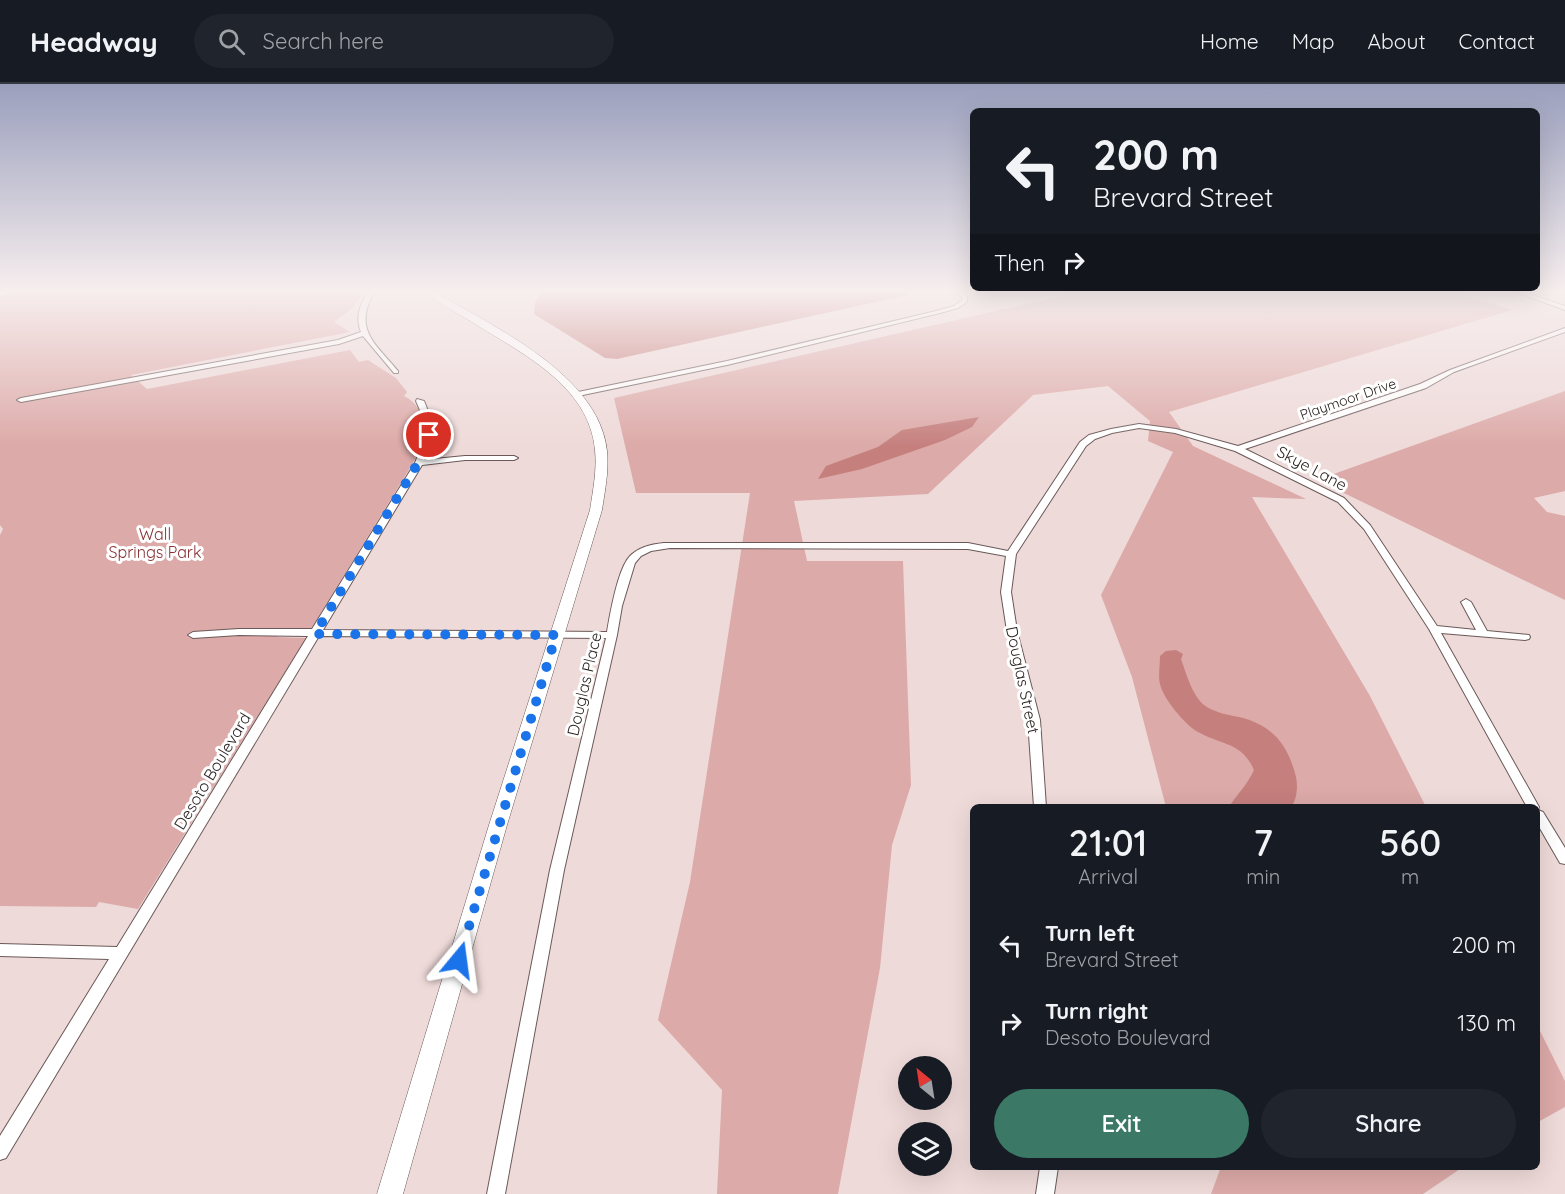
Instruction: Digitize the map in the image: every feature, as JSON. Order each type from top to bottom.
[{"type":"main road","points":[[390,1194],[556,635],[596,510],[603,474],[603,456],[598,432],[578,394],[550,367],[513,344]]},
{"type":"street","points":[[21,400],[329,344]]},
{"type":"street","points":[[374,344],[396,372]]},
{"type":"street","points":[[578,394],[807,344]]},
{"type":"street","name":"Playmoor Drive","points":[[1238,449],[1423,386],[1452,371],[1527,344]]},
{"type":"street","name":"Desoto Boulevard","points":[[0,1152],[418,463],[429,435],[427,415],[420,401]]},
{"type":"street","name":"Skye Lane","points":[[1011,554],[1083,444],[1092,437],[1139,426],[1176,431],[1238,449],[1341,500],[1366,527],[1434,629],[1531,804]]},
{"type":"street","points":[[418,463],[465,458],[514,458]]},
{"type":"street","name":"Douglas Place","points":[[496,1194],[557,870],[617,606],[630,562],[634,556],[656,546],[968,546],[1011,554]]},
{"type":"street","name":"Douglas Street","points":[[1011,554],[1006,592],[1012,631],[1034,720],[1040,804]]},
{"type":"street","points":[[1466,602],[1484,633]]},
{"type":"street","points":[[1434,629],[1525,637]]},
{"type":"street","points":[[193,635],[240,632],[612,635]]},
{"type":"street","points":[[1540,818],[1565,859]]},
{"type":"street","points":[[0,950],[120,953]]},
{"type":"street","points":[[1045,1194],[1049,1170]]},
{"type":"green space","name":"Wall Springs Park","points":[[0,344],[290,344],[131,375],[147,389],[350,350],[359,362],[368,360],[396,378],[407,392],[404,396],[419,409],[422,418],[422,436],[413,463],[311,629],[282,629],[277,637],[306,638],[138,909],[99,902],[96,907],[0,906],[0,535],[3,529],[0,525]]},
{"type":"green space","points":[[852,344],[1398,344],[1169,412],[1193,446],[1306,499],[1252,497],[1370,696],[1424,804],[1165,804],[1132,677],[1101,595],[1173,452],[1148,441],[1150,421],[1108,386],[1033,395],[928,494],[794,501],[807,561],[903,561],[911,785],[892,845],[880,968],[838,1194],[717,1194],[722,1090],[658,1020],[690,882],[750,493],[636,493],[614,398]]},
{"type":"green space","points":[[1565,391],[1565,491],[1534,498],[1547,512],[1565,516],[1565,600],[1317,480]]},
{"type":"green space","points":[[1540,1031],[1565,1081],[1565,1107],[1540,1121]]},
{"type":"green space","points":[[1220,1170],[1459,1170],[1423,1194],[1211,1194]]},
{"type":"shaded area","points":[[582,344],[686,344],[617,359],[605,358]]},
{"type":"shaded area","points":[[979,417],[972,427],[945,440],[862,469],[818,479],[826,466],[878,447],[902,430]]},
{"type":"shaded area","points":[[1176,650],[1183,654],[1181,659],[1190,684],[1204,705],[1261,725],[1277,738],[1293,765],[1297,781],[1293,804],[1231,804],[1254,770],[1237,749],[1193,729],[1170,703],[1162,690],[1159,674],[1160,656],[1166,651]]},
{"type":"route","points":[[429,435],[418,463],[315,634],[556,635],[459,960]]}]
